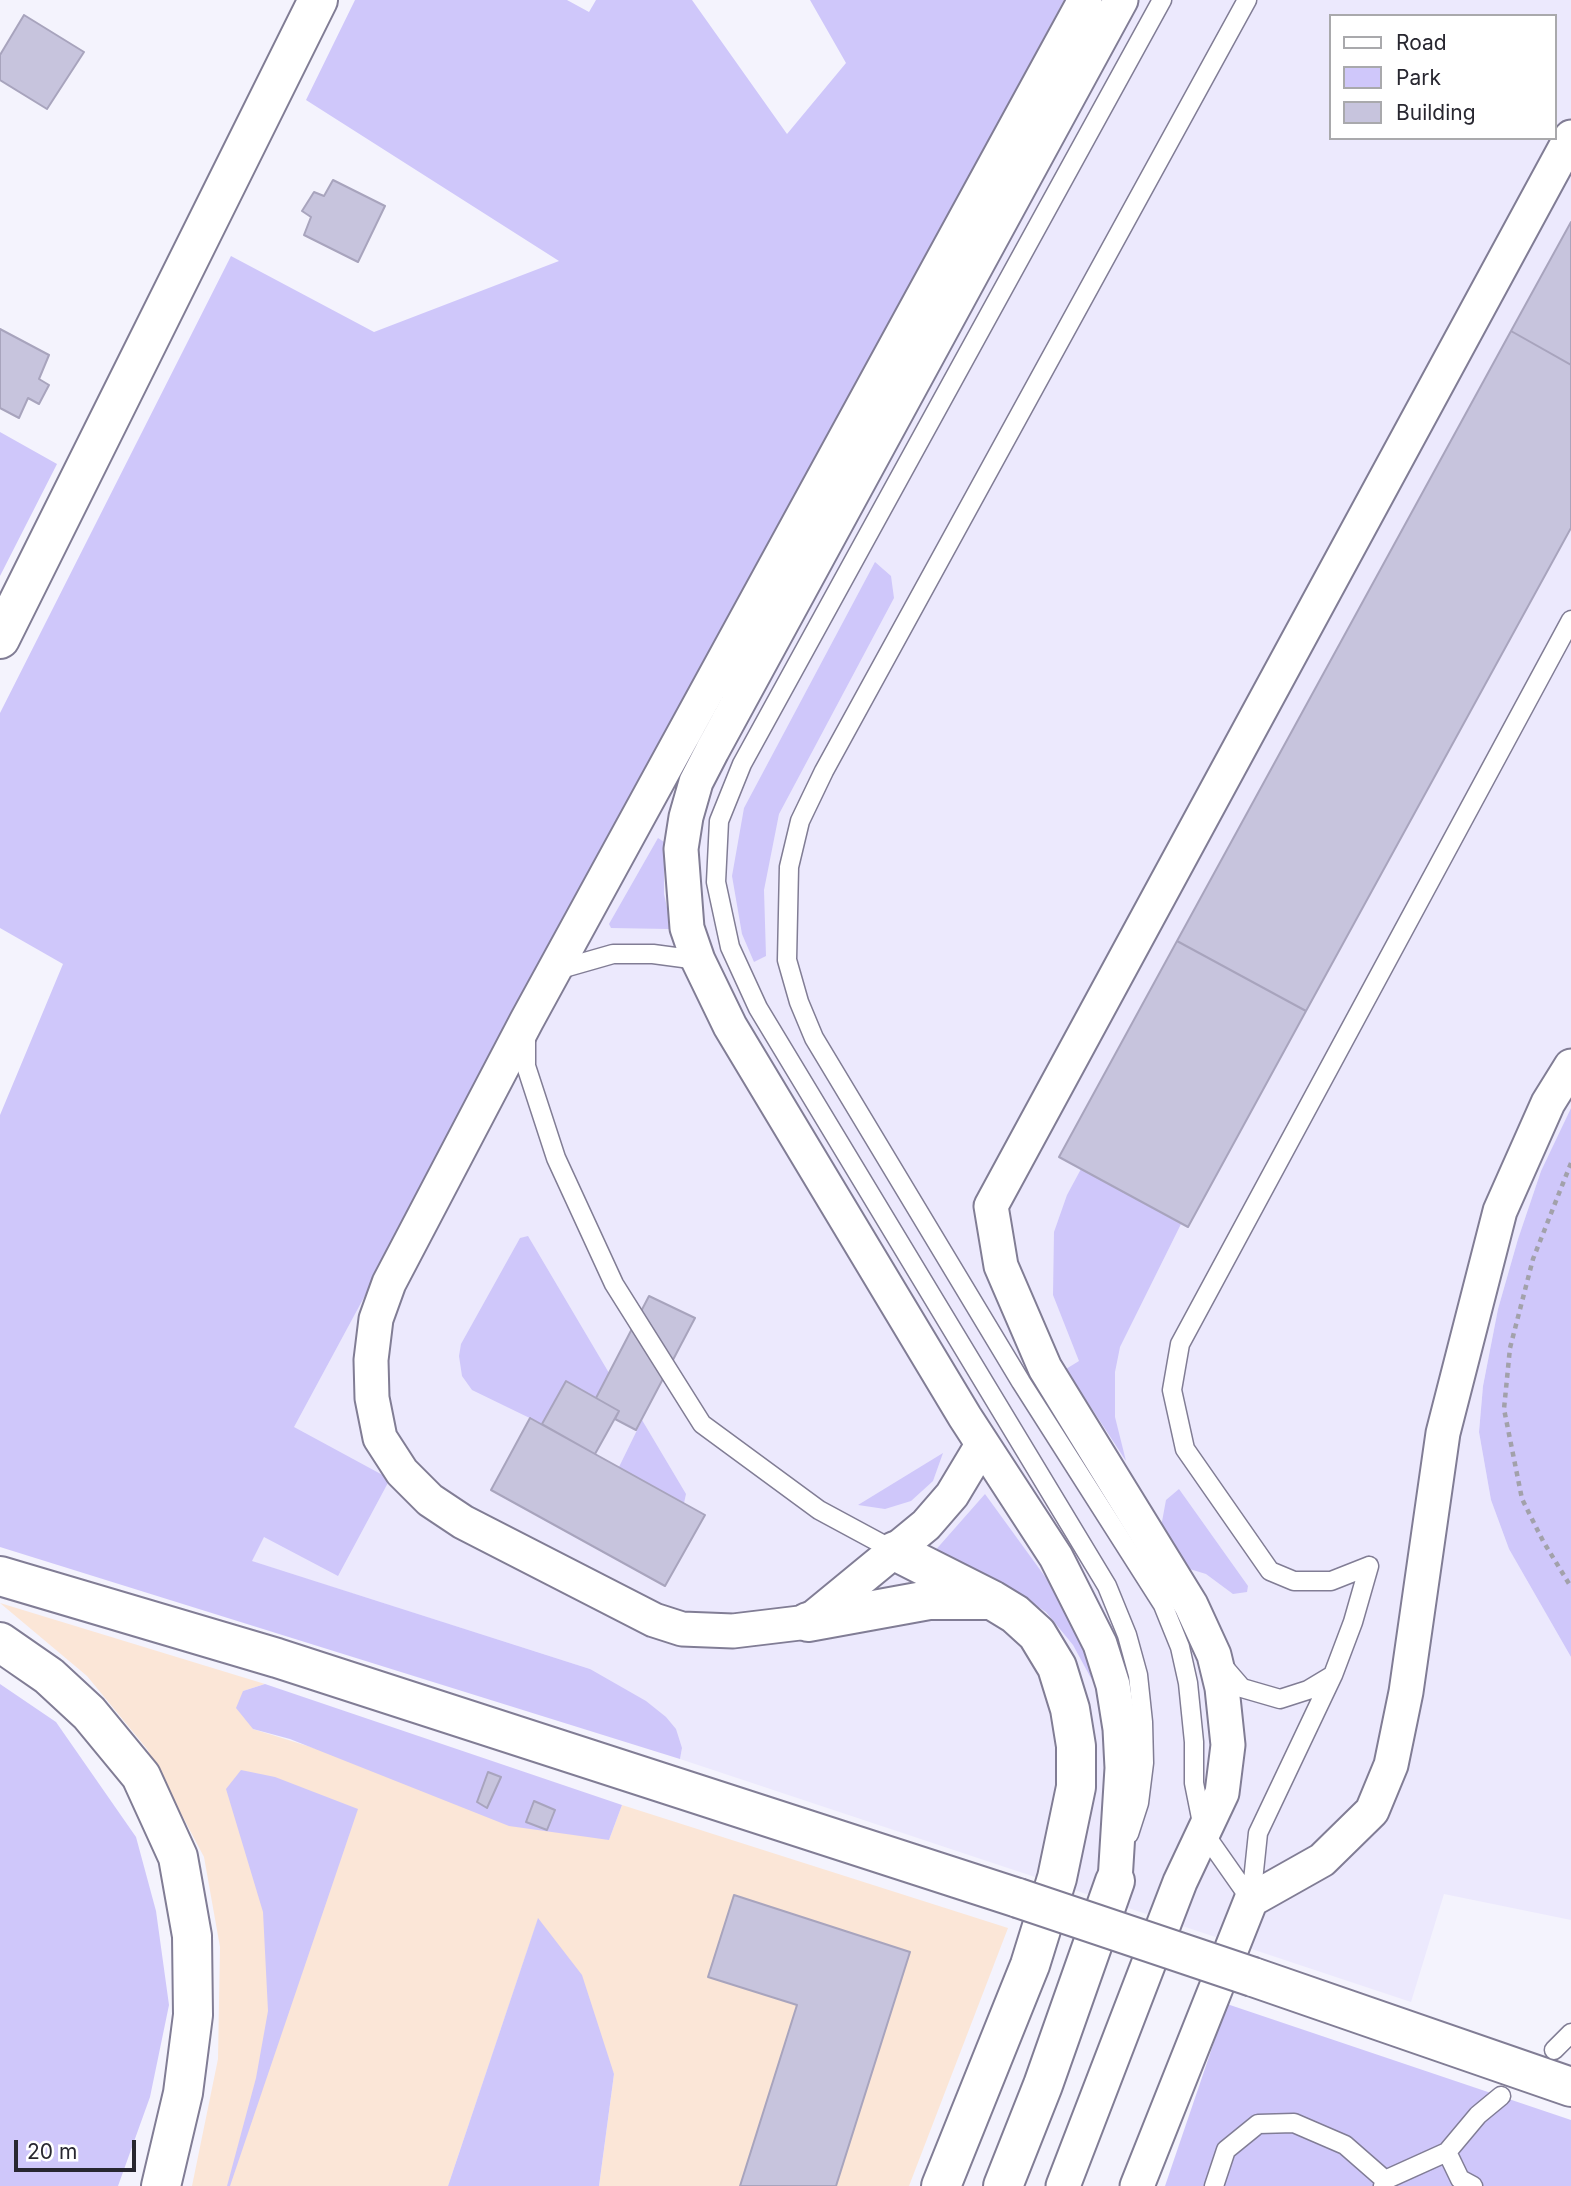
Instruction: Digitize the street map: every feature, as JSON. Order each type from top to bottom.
[{"type":"main road","points":[[0,639],[318,0]]},
{"type":"main road","points":[[895,1551],[992,1600],[1015,1614],[1037,1634],[1057,1667],[1070,1709],[1076,1746],[1076,1787],[1057,1878],[1030,1965],[942,2186]]},
{"type":"main road","points":[[0,1576],[277,1658],[1018,1898],[1571,2087]]},
{"type":"main road","points":[[808,1622],[929,1600],[992,1600]]},
{"type":"main road","points":[[0,1642],[49,1676],[89,1713],[141,1776],[178,1857],[192,1936],[192,2015],[183,2093],[161,2186]]},
{"type":"main road","points":[[1003,2186],[1043,2085],[1115,1881]]},
{"type":"street","points":[[982,1445],[952,1496],[926,1525],[808,1622],[733,1631],[682,1629],[654,1620],[463,1522],[430,1500],[402,1472],[380,1438],[372,1398],[371,1360],[376,1319],[389,1283],[527,1020],[1085,0]]},
{"type":"street","points":[[1115,1881],[1122,1768],[1113,1685],[1100,1644],[1056,1557],[982,1445],[730,1026],[698,960],[687,928],[681,849],[686,817],[696,782],[1121,0]]},
{"type":"street","points":[[1063,2186],[1180,1882],[1222,1793],[1228,1745],[1222,1688],[1214,1655],[1191,1605],[1045,1368],[1001,1266],[991,1206],[1571,137]]},
{"type":"street","points":[[1137,2186],[1251,1900],[1322,1860],[1372,1811],[1391,1765],[1406,1692],[1443,1433],[1500,1211],[1548,1103],[1571,1066]]},
{"type":"lane","points":[[1115,1881],[1139,1804],[1144,1763],[1138,1675],[1127,1635],[1107,1586],[758,1008],[730,947],[716,883],[719,821],[742,764],[1162,0]]},
{"type":"lane","points":[[1247,0],[824,771],[800,821],[789,867],[786,909],[787,960],[799,1002],[814,1038],[1028,1394],[1163,1605],[1180,1647],[1188,1683],[1194,1742],[1194,1783],[1204,1833],[1251,1900]]},
{"type":"lane","points":[[1251,1900],[1258,1833],[1334,1675],[1369,1566],[1331,1581],[1294,1581],[1270,1571],[1185,1449],[1172,1390],[1180,1343],[1571,621]]},
{"type":"lane","points":[[553,971],[613,954],[653,954],[698,960]]},
{"type":"lane","points":[[527,1020],[526,1066],[556,1158],[614,1284],[702,1424],[819,1510],[895,1551]]},
{"type":"lane","points":[[1214,1655],[1242,1688],[1280,1699],[1308,1690],[1334,1675]]},
{"type":"lane","points":[[1554,2050],[1571,2033]]},
{"type":"lane","points":[[1214,2186],[1226,2150],[1258,2124],[1282,2123],[1294,2123],[1345,2145],[1384,2183],[1447,2152],[1478,2115],[1501,2096]]},
{"type":"lane","points":[[1447,2152],[1460,2179],[1473,2186]]},
{"type":"path","points":[[1571,1163],[1530,1272],[1510,1348],[1504,1409],[1522,1499],[1571,1587]]},
{"type":"shaded area","points":[[1042,0],[1571,0],[1571,1108],[1541,1171],[1498,1309],[1483,1386],[1479,1432],[1491,1500],[1509,1549],[1571,1657],[1571,1920],[1444,1894],[1411,2002],[680,1759],[682,1748],[590,1669],[210,1548]]},
{"type":"shaded area","points":[[0,1603],[265,1684],[243,1691],[253,1729],[609,1840],[622,1805],[1008,1928],[909,2186],[599,2186],[614,2074],[538,1919],[448,2186],[192,2186],[218,2059],[220,1947],[204,1857],[147,1749],[87,1676]]},
{"type":"green space","points":[[355,0],[567,0],[589,12],[596,0],[692,0],[787,134],[846,63],[810,0],[1064,0],[294,1427],[390,1479],[338,1576],[264,1537],[252,1561],[590,1669],[646,1701],[666,1717],[676,1729],[682,1748],[680,1759],[0,1547],[0,1115],[63,964],[0,928],[0,713],[231,256],[374,332],[559,261],[306,100]]},
{"type":"green space","points":[[0,432],[57,464],[0,576]]},
{"type":"green space","points":[[875,562],[891,576],[894,598],[779,814],[764,890],[766,956],[754,962],[742,934],[732,876],[744,808]]},
{"type":"green space","points":[[658,838],[664,842],[664,894],[671,926],[669,929],[611,928],[609,924]]},
{"type":"green space","points":[[1571,1108],[1571,1657],[1509,1549],[1491,1500],[1479,1432],[1483,1386],[1498,1309],[1541,1171]]},
{"type":"green space","points":[[1081,1169],[1181,1224],[1120,1347],[1115,1372],[1115,1417],[1126,1461],[1066,1369],[1079,1361],[1053,1295],[1054,1232],[1067,1195]]},
{"type":"green space","points":[[528,1236],[609,1373],[596,1398],[566,1381],[542,1424],[472,1390],[462,1376],[459,1356],[461,1344],[520,1238]]},
{"type":"green space","points":[[642,1420],[686,1494],[684,1503],[619,1467]]},
{"type":"green space","points":[[943,1453],[933,1481],[911,1501],[885,1509],[858,1505]]},
{"type":"green space","points":[[1179,1489],[1248,1586],[1247,1592],[1233,1594],[1206,1574],[1183,1567],[1161,1527],[1166,1500]]},
{"type":"green space","points":[[985,1494],[1054,1589],[1085,1648],[1092,1680],[1073,1645],[1046,1612],[1007,1586],[933,1553]]},
{"type":"green space","points":[[0,1684],[56,1722],[136,1837],[156,1911],[169,2005],[150,2097],[118,2186],[0,2186]]},
{"type":"green space","points":[[265,1684],[622,1805],[609,1840],[509,1826],[290,1739],[253,1729],[236,1708],[243,1691]]},
{"type":"green space","points":[[241,1770],[275,1777],[358,1809],[230,2186],[227,2186],[256,2078],[268,2011],[263,1912],[226,1789]]},
{"type":"green space","points":[[538,1918],[582,1975],[614,2074],[599,2186],[448,2186]]},
{"type":"green space","points":[[1227,2004],[1571,2120],[1571,2186],[1165,2186]]},
{"type":"building","points":[[24,15],[84,52],[47,109],[0,80],[0,55]]},
{"type":"building","points":[[333,180],[385,206],[358,262],[304,235],[311,217],[302,211],[314,192],[324,196]]},
{"type":"building","points":[[1571,222],[1571,365],[1511,331]]},
{"type":"building","points":[[0,329],[49,355],[39,379],[49,385],[39,404],[28,398],[19,418],[0,408]]},
{"type":"building","points":[[1511,331],[1571,365],[1571,528],[1306,1011],[1177,941]]},
{"type":"building","points":[[1177,941],[1306,1011],[1188,1227],[1059,1157]]},
{"type":"building","points":[[649,1296],[695,1318],[636,1430],[615,1419],[619,1411],[596,1398]]},
{"type":"building","points":[[566,1381],[619,1411],[595,1454],[542,1424]]},
{"type":"building","points":[[530,1418],[705,1515],[665,1586],[491,1490]]},
{"type":"building","points":[[488,1772],[501,1777],[487,1808],[477,1802]]},
{"type":"building","points":[[534,1801],[555,1810],[547,1830],[526,1822]]},
{"type":"building","points":[[734,1895],[910,1952],[836,2186],[740,2186],[797,2005],[708,1977]]}]
